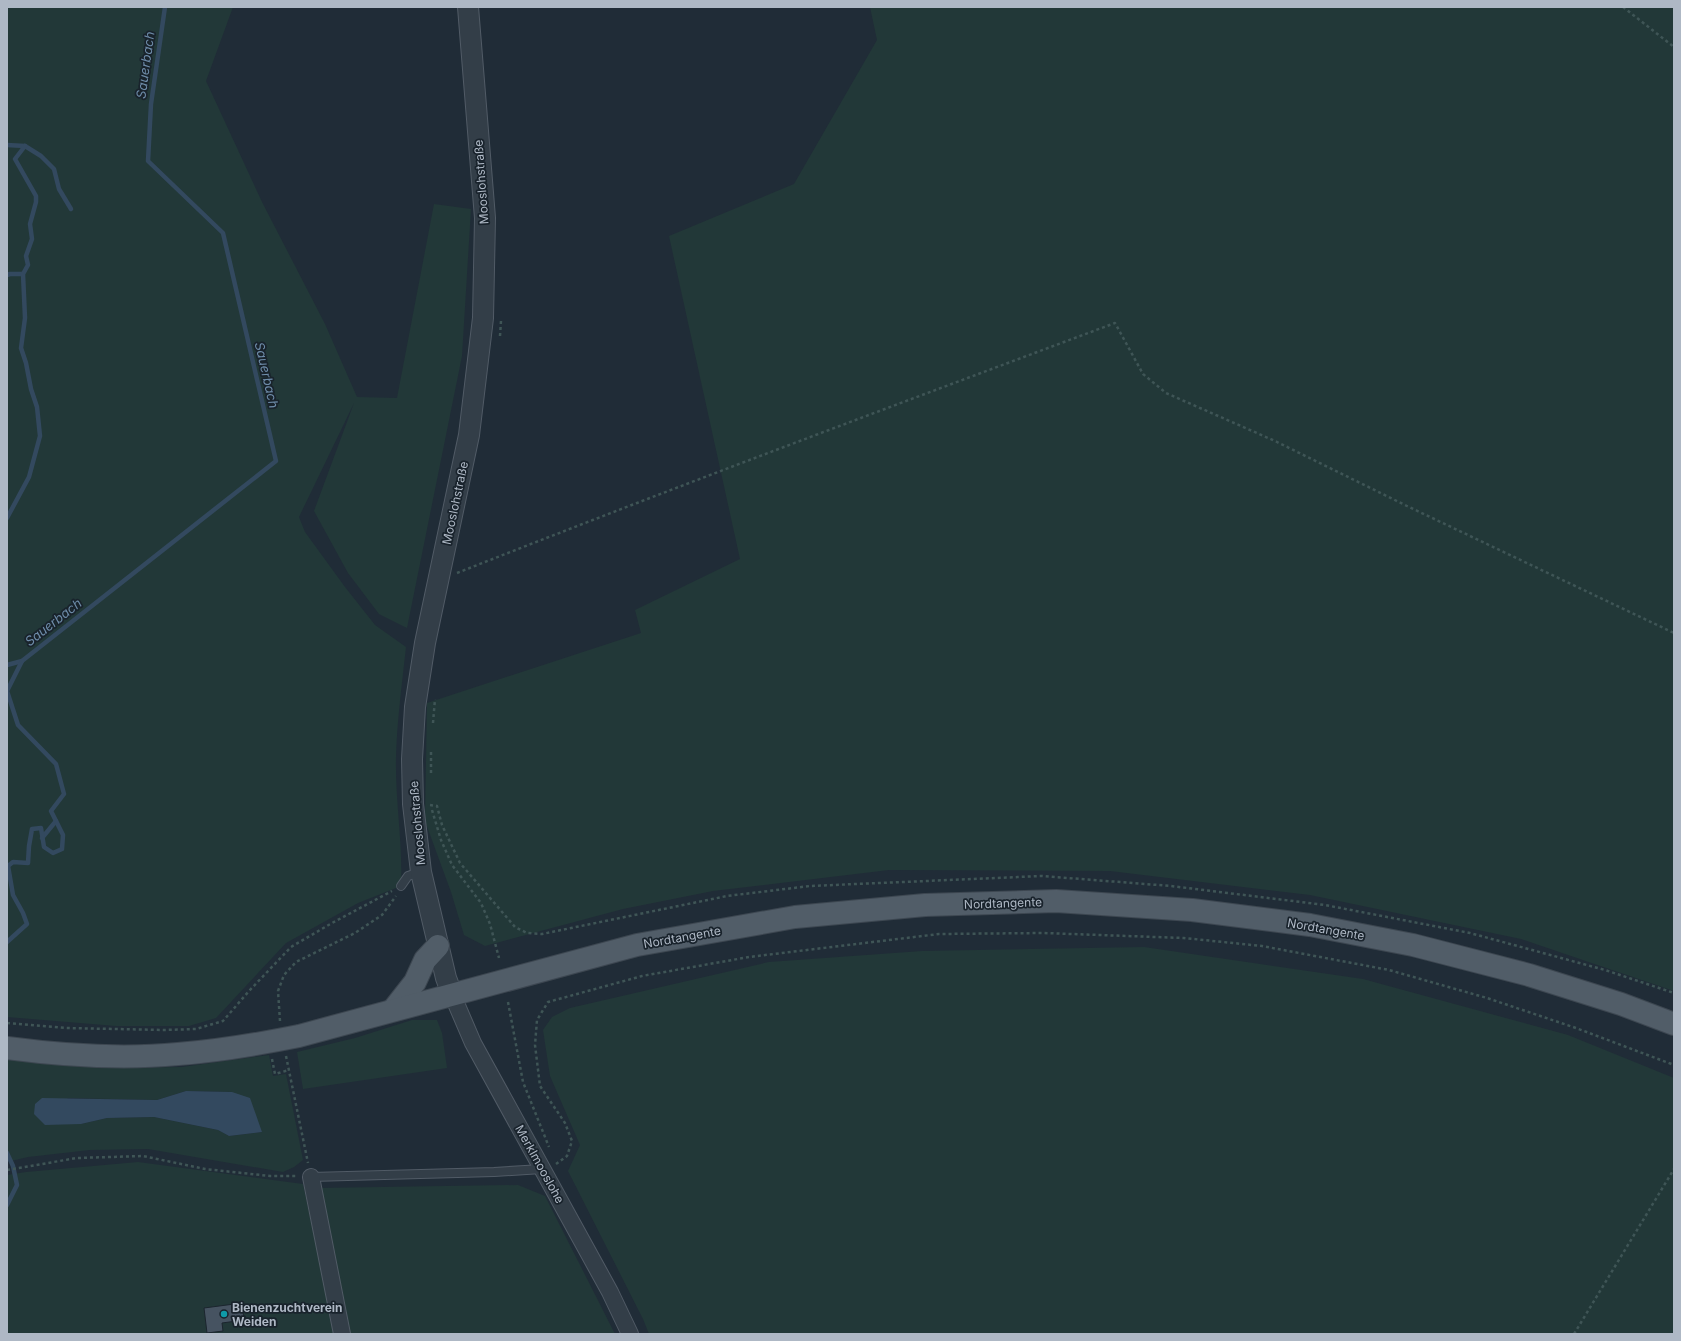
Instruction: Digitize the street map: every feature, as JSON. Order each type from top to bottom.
[{"type":"main road","name":"Nordtangente","points":[[7,1048],[101,1056],[169,1054],[269,1042],[332,1028],[637,944],[795,917],[925,905],[1056,901],[1192,910],[1317,926],[1413,945],[1529,975],[1621,1004],[1674,1024]]},
{"type":"main road","points":[[393,1010],[415,982],[425,960],[438,946]]},
{"type":"street","name":"Mooslohstraße","points":[[452,994],[446,978],[421,872],[413,804],[412,759],[415,714],[425,643],[469,435],[483,318],[485,218],[468,7]]},
{"type":"street","name":"Merklmooslohe","points":[[452,994],[473,1043],[550,1163],[630,1334]]},
{"type":"street","points":[[311,1177],[342,1334]]},
{"type":"lane","points":[[400,886],[408,876],[421,872]]},
{"type":"lane","points":[[311,1177],[494,1172],[550,1163]]},
{"type":"path","points":[[1623,7],[1674,47]]},
{"type":"path","points":[[440,573],[455,574],[673,489],[1115,323],[1143,374],[1166,393],[1275,441],[1407,506],[1674,633]]},
{"type":"path","points":[[280,1022],[278,991],[284,975],[296,962],[355,933],[382,915],[395,898],[400,886]]},
{"type":"path","points":[[7,1023],[66,1028],[164,1030],[196,1028],[223,1021],[291,947],[400,886]]},
{"type":"path","points":[[560,1171],[550,1163],[567,1156],[572,1141],[565,1123],[540,1086],[535,1045],[537,1020],[548,1002],[642,976],[749,958],[939,934],[1043,933],[1184,938],[1262,946],[1389,970],[1472,994],[1576,1028],[1674,1066]]},
{"type":"path","points":[[508,1002],[523,1082],[550,1150]]},
{"type":"path","points":[[269,1042],[275,1074],[289,1070]]},
{"type":"path","points":[[7,1170],[77,1158],[143,1156],[205,1169],[270,1176],[311,1177],[286,1056]]},
{"type":"path","points":[[1574,1334],[1674,1169]]},
{"type":"green space","points":[[7,7],[233,7],[206,81],[262,202],[325,324],[357,397],[397,398],[434,204],[471,209],[462,356],[407,628],[379,614],[348,573],[314,511],[354,403],[299,517],[305,532],[375,625],[406,647],[396,757],[401,854],[401,886],[358,903],[286,943],[216,1018],[189,1026],[116,1026],[7,1017]]},
{"type":"green space","points":[[870,7],[1674,7],[1674,991],[1521,939],[1310,895],[1110,871],[889,870],[713,891],[623,909],[485,946],[464,935],[451,892],[425,821],[427,703],[641,633],[635,610],[740,559],[669,236],[794,184],[877,40]]},
{"type":"green space","points":[[1144,947],[1363,979],[1568,1035],[1674,1078],[1674,1334],[649,1334],[643,1319],[568,1171],[580,1145],[550,1076],[543,1030],[552,1017],[570,1008],[769,962],[922,951]]},
{"type":"green space","points":[[412,1020],[437,1020],[442,1033],[447,1068],[303,1089],[297,1052],[355,1038]]},
{"type":"green space","points":[[269,1055],[273,1076],[286,1074],[303,1160],[294,1167],[283,1172],[148,1149],[90,1150],[28,1157],[7,1162],[7,1060],[108,1068],[182,1067]],"holes":[[[186,1091],[232,1092],[262,1132],[229,1136],[218,1130],[154,1117],[107,1118],[81,1124],[67,1098],[157,1100]]]},
{"type":"green space","points":[[138,1162],[303,1184],[335,1334],[7,1334],[7,1175]]},
{"type":"green space","points":[[518,1185],[545,1196],[615,1334],[349,1334],[317,1188]]},
{"type":"water","points":[[186,1091],[232,1092],[250,1098],[262,1132],[229,1136],[218,1130],[154,1117],[107,1118],[81,1124],[45,1125],[34,1114],[35,1104],[42,1098],[157,1100]]},
{"type":"building","name":"Bienenzuchtverein Weiden","points":[[242,1303],[244,1320],[222,1323],[223,1331],[207,1333],[204,1308]]},
{"type":"waterway","name":"Sauerbach","points":[[7,665],[22,661],[276,461],[223,233],[148,161],[151,104],[165,7]]},
{"type":"waterway","name":"Sauerbach","points":[[7,145],[25,146],[41,156],[54,169],[59,189],[71,209]]},
{"type":"waterway","name":"Sauerbach","points":[[7,518],[29,477],[40,436],[37,407],[21,348],[25,318],[23,274],[28,265],[26,256],[32,239],[30,224],[36,202],[36,196],[15,159],[25,146]]},
{"type":"waterway","name":"Sauerbach","points":[[7,275],[23,274]]},
{"type":"waterway","name":"Sauerbach","points":[[7,942],[27,924],[13,895],[8,866],[13,862],[28,863],[32,829],[41,828],[44,847],[53,853],[62,849],[63,835],[51,811],[64,794],[56,764],[18,725],[7,691],[22,661]]},
{"type":"waterway","name":"Sauerbach","points":[[42,838],[56,821]]},
{"type":"waterway","name":"Sauerbach","points":[[7,1153],[13,1166],[17,1185],[7,1205]]},
{"type":"place","name":"Bienenzuchtverein Weiden","points":[[224,1314]]}]
